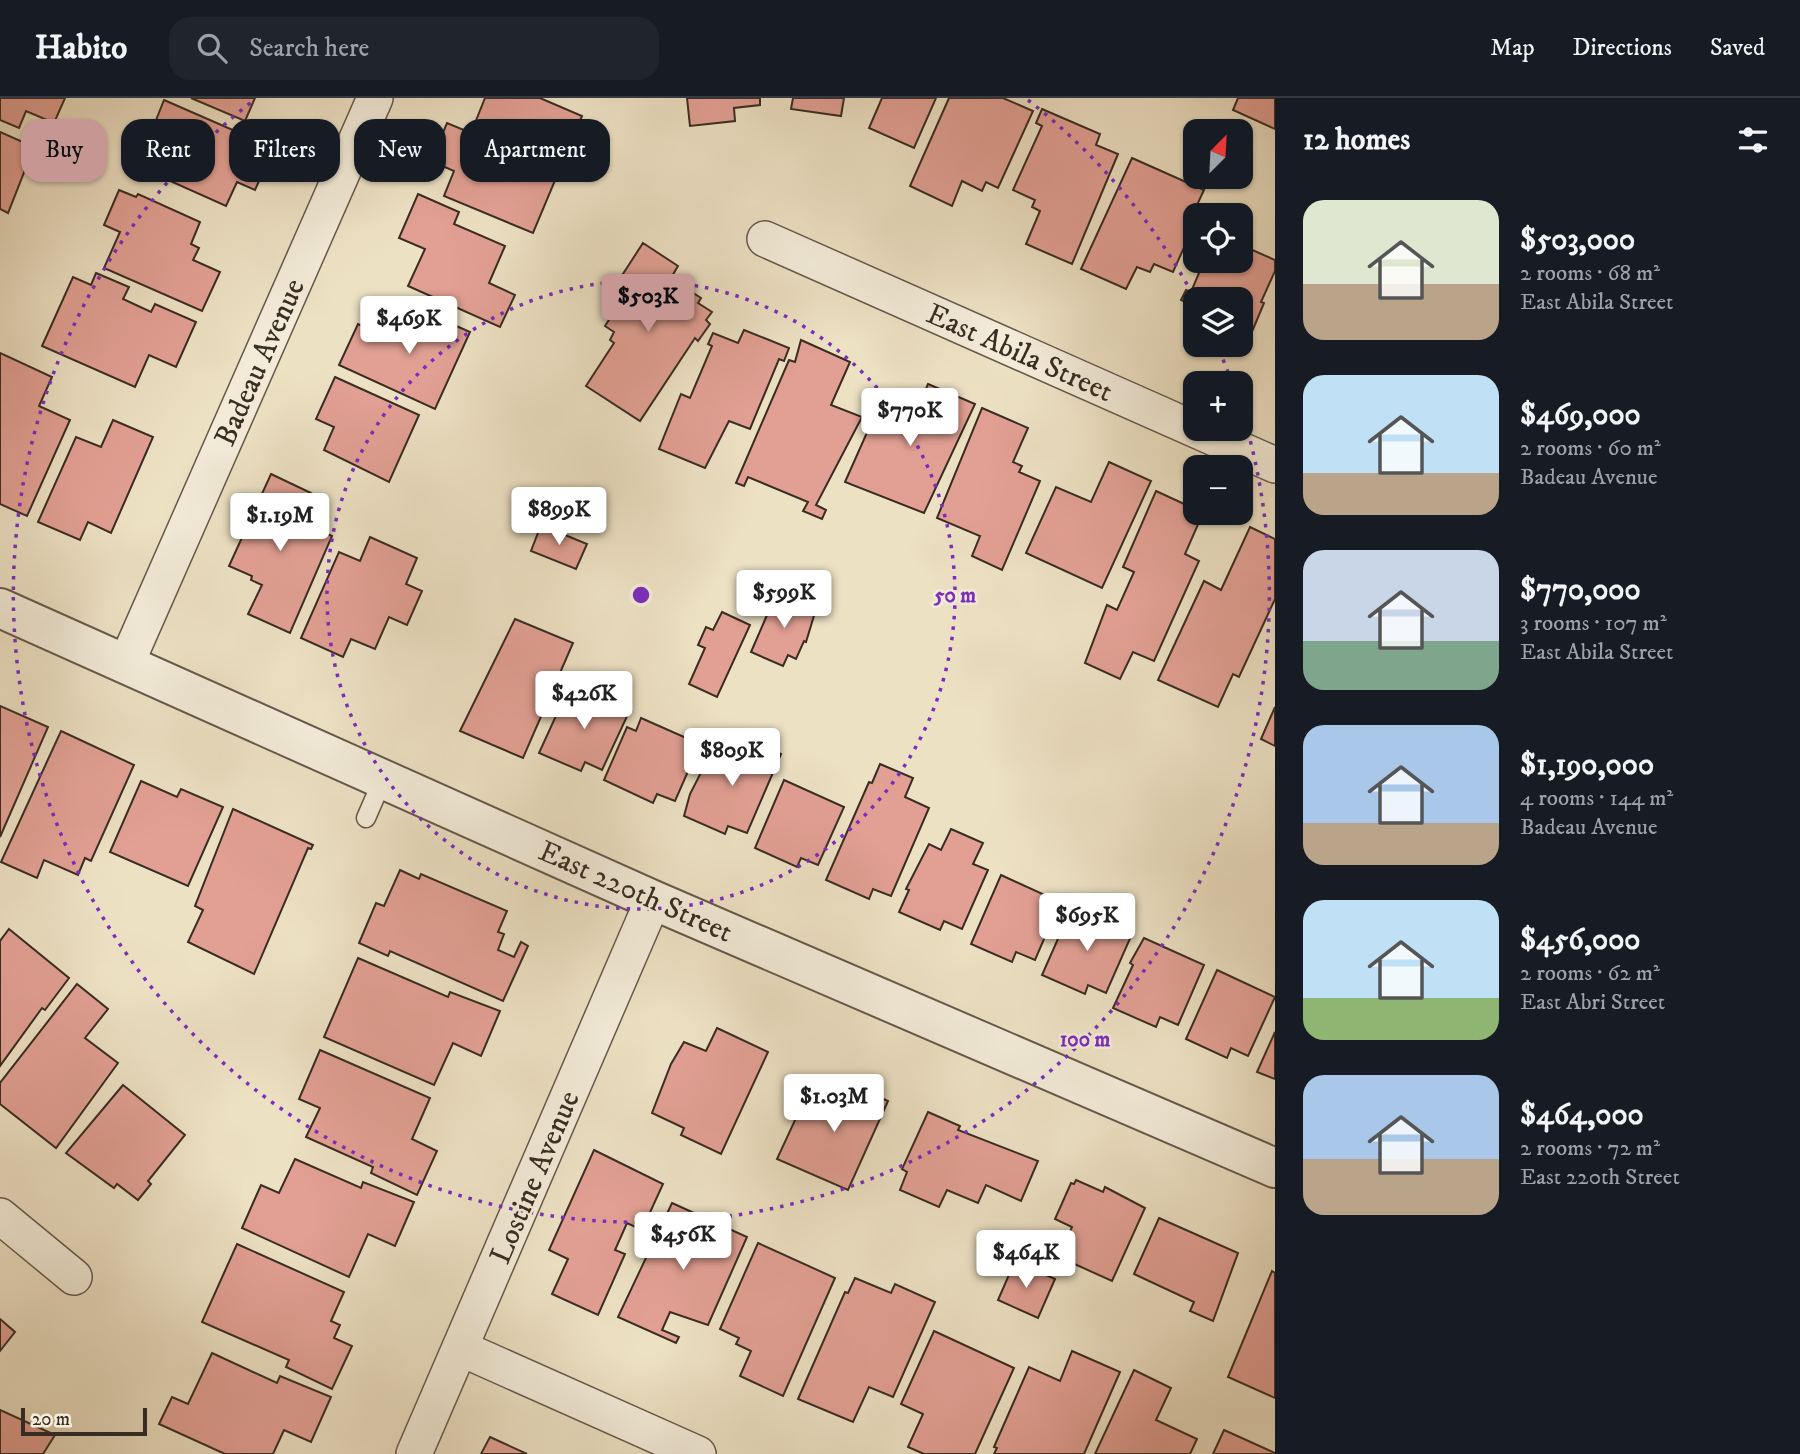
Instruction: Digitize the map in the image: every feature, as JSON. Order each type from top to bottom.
[{"type":"street","name":"Badeau Avenue","points":[[126,664],[376,98]]},
{"type":"street","name":"East Abila Street","points":[[765,239],[1275,465]]},
{"type":"street","name":"East 220th Street","points":[[0,608],[653,900],[1275,1168]]},
{"type":"street","name":"Lostine Avenue","points":[[414,1454],[653,900]]},
{"type":"street","points":[[0,1216],[74,1277]]},
{"type":"street","points":[[460,1348],[698,1454]]},
{"type":"lane","points":[[366,818],[383,779]]},
{"type":"building","points":[[0,98],[65,98],[56,119],[45,119],[26,111],[19,128],[0,120]]},
{"type":"building","points":[[191,98],[255,98],[246,119]]},
{"type":"building","points":[[485,98],[540,98],[582,116],[581,119],[477,119]]},
{"type":"building","points":[[687,98],[760,98],[760,105],[734,108],[735,121],[690,126]]},
{"type":"building","points":[[793,98],[844,98],[841,116],[791,109]]},
{"type":"building","points":[[882,98],[936,98],[914,148],[869,128]]},
{"type":"building","points":[[949,98],[1003,98],[1033,111],[998,188],[986,182],[982,191],[962,181],[952,206],[910,186]]},
{"type":"building","points":[[1238,98],[1275,98],[1275,129],[1253,119],[1233,110]]},
{"type":"building","points":[[164,100],[208,119],[156,119]]},
{"type":"building","points":[[1042,109],[1100,134],[1096,145],[1118,154],[1072,264],[1026,244],[1040,211],[1032,207],[1035,200],[1013,190],[1042,126],[1036,123]]},
{"type":"building","points":[[215,122],[229,128],[229,182],[237,182],[226,206],[172,182],[215,182]]},
{"type":"building","points":[[447,123],[460,128],[460,182],[554,182],[533,233],[444,196],[454,171],[446,168]]},
{"type":"building","points":[[0,132],[21,141],[21,180],[8,213],[0,209]]},
{"type":"building","points":[[1132,158],[1183,181],[1183,189],[1204,190],[1198,203],[1183,203],[1183,250],[1173,272],[1154,264],[1150,272],[1137,267],[1126,289],[1081,269]]},
{"type":"building","points":[[237,182],[259,182],[255,190]]},
{"type":"building","points":[[119,190],[136,197],[138,194],[200,222],[191,244],[199,248],[193,260],[220,272],[202,311],[104,268],[120,232],[104,225]]},
{"type":"building","points":[[418,194],[459,212],[454,224],[505,246],[489,283],[515,295],[500,327],[408,286],[425,249],[399,238]]},
{"type":"building","points":[[643,243],[678,266],[668,283],[684,293],[687,289],[701,298],[698,303],[712,312],[706,320],[710,324],[698,341],[695,338],[640,421],[586,386],[614,343],[610,340],[614,332],[605,326],[630,288],[619,280]]},
{"type":"building","points":[[1253,250],[1275,260],[1275,271],[1261,302],[1264,303],[1253,329],[1253,287],[1193,287],[1199,273],[1253,273]]},
{"type":"building","points":[[96,273],[129,287],[123,299],[151,312],[155,304],[196,322],[176,367],[149,355],[135,387],[42,346],[73,277],[91,285]]},
{"type":"building","points":[[409,305],[470,332],[435,409],[339,365],[358,324],[386,337],[389,329],[397,332]]},
{"type":"building","points":[[744,330],[789,348],[784,361],[779,359],[750,429],[729,421],[705,468],[659,449],[681,394],[690,398],[712,346],[708,344],[713,333],[738,343]]},
{"type":"building","points":[[801,340],[850,362],[831,405],[862,417],[816,505],[826,510],[822,519],[803,511],[808,502],[748,477],[744,486],[736,483],[789,360],[795,362]]},
{"type":"building","points":[[0,353],[52,377],[39,406],[70,420],[27,516],[0,504]]},
{"type":"building","points":[[335,377],[419,415],[389,482],[324,450],[334,427],[316,419]]},
{"type":"building","points":[[928,384],[975,404],[924,513],[845,482],[881,401],[902,410],[906,402],[918,407]]},
{"type":"building","points":[[982,408],[1028,428],[1013,462],[1022,466],[1019,472],[1040,481],[1002,570],[972,556],[980,536],[937,518]]},
{"type":"building","points":[[113,420],[153,437],[111,533],[88,522],[80,540],[38,522],[76,437],[101,447]]},
{"type":"building","points":[[1109,462],[1151,481],[1102,588],[1026,553],[1056,487],[1091,502]]},
{"type":"building","points":[[271,474],[311,493],[298,520],[332,536],[290,633],[248,614],[262,585],[251,580],[252,576],[229,566]]},
{"type":"building","points":[[1156,491],[1183,503],[1183,525],[1198,525],[1185,554],[1199,561],[1154,661],[1133,652],[1120,679],[1085,663],[1107,605],[1117,610],[1134,572],[1123,567]]},
{"type":"building","points":[[541,525],[587,544],[576,569],[531,551]]},
{"type":"building","points":[[1250,527],[1275,539],[1275,599],[1239,677],[1233,674],[1218,707],[1158,680],[1204,581],[1221,590]]},
{"type":"building","points":[[370,537],[417,558],[406,584],[422,591],[407,625],[389,617],[375,649],[351,639],[343,657],[301,638],[339,552],[360,561]]},
{"type":"building","points":[[777,592],[816,609],[806,642],[804,641],[796,659],[788,655],[783,666],[751,652]]},
{"type":"building","points":[[722,612],[750,625],[717,697],[689,684],[705,648],[698,645],[706,627],[713,630]]},
{"type":"building","points":[[515,619],[573,643],[523,758],[460,731]]},
{"type":"building","points":[[570,685],[629,712],[602,770],[585,762],[581,771],[539,753]]},
{"type":"building","points":[[0,706],[48,727],[0,837]]},
{"type":"building","points":[[1275,707],[1275,746],[1261,739]]},
{"type":"building","points":[[641,718],[700,744],[675,801],[657,794],[653,803],[604,780],[627,727],[636,731]]},
{"type":"building","points":[[61,731],[134,765],[91,861],[85,858],[78,875],[44,860],[37,878],[1,862]]},
{"type":"building","points":[[747,739],[781,754],[747,833],[728,826],[725,834],[684,816],[690,794],[713,749],[743,762],[744,757],[741,756]]},
{"type":"building","points":[[880,764],[913,778],[905,797],[929,808],[891,896],[873,889],[869,899],[826,880],[869,782],[872,783]]},
{"type":"building","points":[[784,780],[844,807],[818,865],[801,858],[797,867],[755,848]]},
{"type":"building","points":[[141,781],[177,797],[181,789],[223,807],[188,886],[110,852]]},
{"type":"building","points":[[233,809],[313,845],[311,849],[308,848],[254,974],[188,942],[203,910],[195,906]]},
{"type":"building","points":[[951,829],[983,843],[973,864],[988,870],[962,929],[944,921],[940,930],[899,912],[909,890],[906,889],[929,844],[941,850]]},
{"type":"building","points":[[400,870],[419,879],[421,874],[507,911],[498,932],[504,934],[498,950],[514,957],[521,942],[528,946],[503,1001],[390,951],[388,956],[359,943],[376,903],[384,906]]},
{"type":"building","points":[[1001,875],[1060,902],[1035,960],[1016,952],[1012,962],[971,944]]},
{"type":"building","points":[[1072,907],[1132,934],[1106,993],[1088,985],[1085,994],[1042,975]]},
{"type":"building","points":[[9,929],[69,978],[45,1010],[42,1008],[0,1066],[0,941]]},
{"type":"building","points":[[1144,938],[1204,965],[1178,1025],[1160,1017],[1156,1027],[1113,1008],[1133,965],[1130,963]]},
{"type":"building","points":[[358,958],[448,997],[450,992],[500,1011],[481,1056],[453,1043],[434,1085],[324,1037]]},
{"type":"building","points":[[1217,970],[1275,997],[1248,1056],[1231,1048],[1227,1058],[1186,1039]]},
{"type":"building","points":[[77,984],[108,1009],[85,1038],[118,1063],[56,1148],[0,1104],[0,1083]]},
{"type":"building","points":[[717,1028],[768,1052],[721,1154],[681,1135],[684,1128],[652,1113],[671,1064],[684,1042],[706,1051]]},
{"type":"building","points":[[1275,1032],[1275,1079],[1257,1072]]},
{"type":"building","points":[[320,1050],[430,1098],[412,1139],[437,1151],[417,1195],[371,1173],[373,1167],[306,1137],[320,1108],[299,1099]]},
{"type":"building","points":[[835,1077],[888,1101],[848,1190],[777,1159],[802,1105],[819,1113]]},
{"type":"building","points":[[123,1085],[185,1135],[148,1181],[151,1184],[138,1200],[117,1184],[114,1188],[66,1153]]},
{"type":"building","points":[[928,1112],[960,1126],[958,1130],[1038,1161],[1021,1201],[986,1185],[978,1203],[947,1190],[939,1207],[900,1190],[907,1172],[902,1169]]},
{"type":"building","points":[[594,1150],[663,1184],[642,1230],[627,1223],[615,1250],[625,1254],[598,1315],[552,1294],[568,1259],[549,1250]]},
{"type":"building","points":[[295,1159],[361,1188],[363,1182],[414,1202],[395,1246],[368,1234],[349,1277],[242,1228],[261,1185],[279,1193]]},
{"type":"building","points":[[1076,1180],[1103,1192],[1105,1187],[1145,1208],[1112,1281],[1059,1257],[1072,1227],[1055,1219],[1071,1183],[1074,1184]]},
{"type":"building","points":[[672,1203],[747,1237],[708,1325],[670,1312],[662,1330],[679,1337],[676,1343],[618,1317]]},
{"type":"building","points":[[1159,1218],[1238,1253],[1213,1321],[1190,1311],[1194,1302],[1134,1274]]},
{"type":"building","points":[[758,1243],[835,1278],[783,1396],[740,1376],[751,1351],[736,1344],[739,1338],[720,1329]]},
{"type":"building","points":[[237,1244],[344,1292],[331,1321],[340,1325],[334,1338],[352,1346],[332,1389],[286,1367],[289,1360],[202,1322]]},
{"type":"building","points":[[1015,1261],[1055,1279],[1038,1318],[998,1300]]},
{"type":"building","points":[[1272,1271],[1275,1273],[1275,1398],[1228,1377]]},
{"type":"building","points":[[855,1278],[891,1293],[895,1284],[935,1302],[893,1397],[869,1387],[853,1422],[798,1399],[845,1292],[848,1293]]},
{"type":"building","points":[[0,1319],[15,1332],[0,1351]]},
{"type":"building","points":[[934,1331],[1014,1368],[975,1454],[924,1454],[908,1447],[923,1414],[901,1404]]},
{"type":"building","points":[[1072,1351],[1120,1372],[1084,1454],[994,1454],[997,1448],[994,1447],[1029,1367],[1060,1381]]},
{"type":"building","points":[[212,1353],[277,1383],[280,1376],[331,1397],[311,1442],[284,1430],[273,1454],[225,1454],[159,1424],[172,1397],[188,1404]]},
{"type":"building","points":[[1134,1370],[1171,1388],[1156,1420],[1197,1439],[1190,1454],[1095,1454]]},
{"type":"building","points":[[0,1410],[55,1435],[43,1454],[0,1454]]},
{"type":"building","points":[[1224,1430],[1275,1453],[1275,1454],[1213,1454]]},
{"type":"building","points":[[490,1437],[527,1454],[481,1454]]}]
